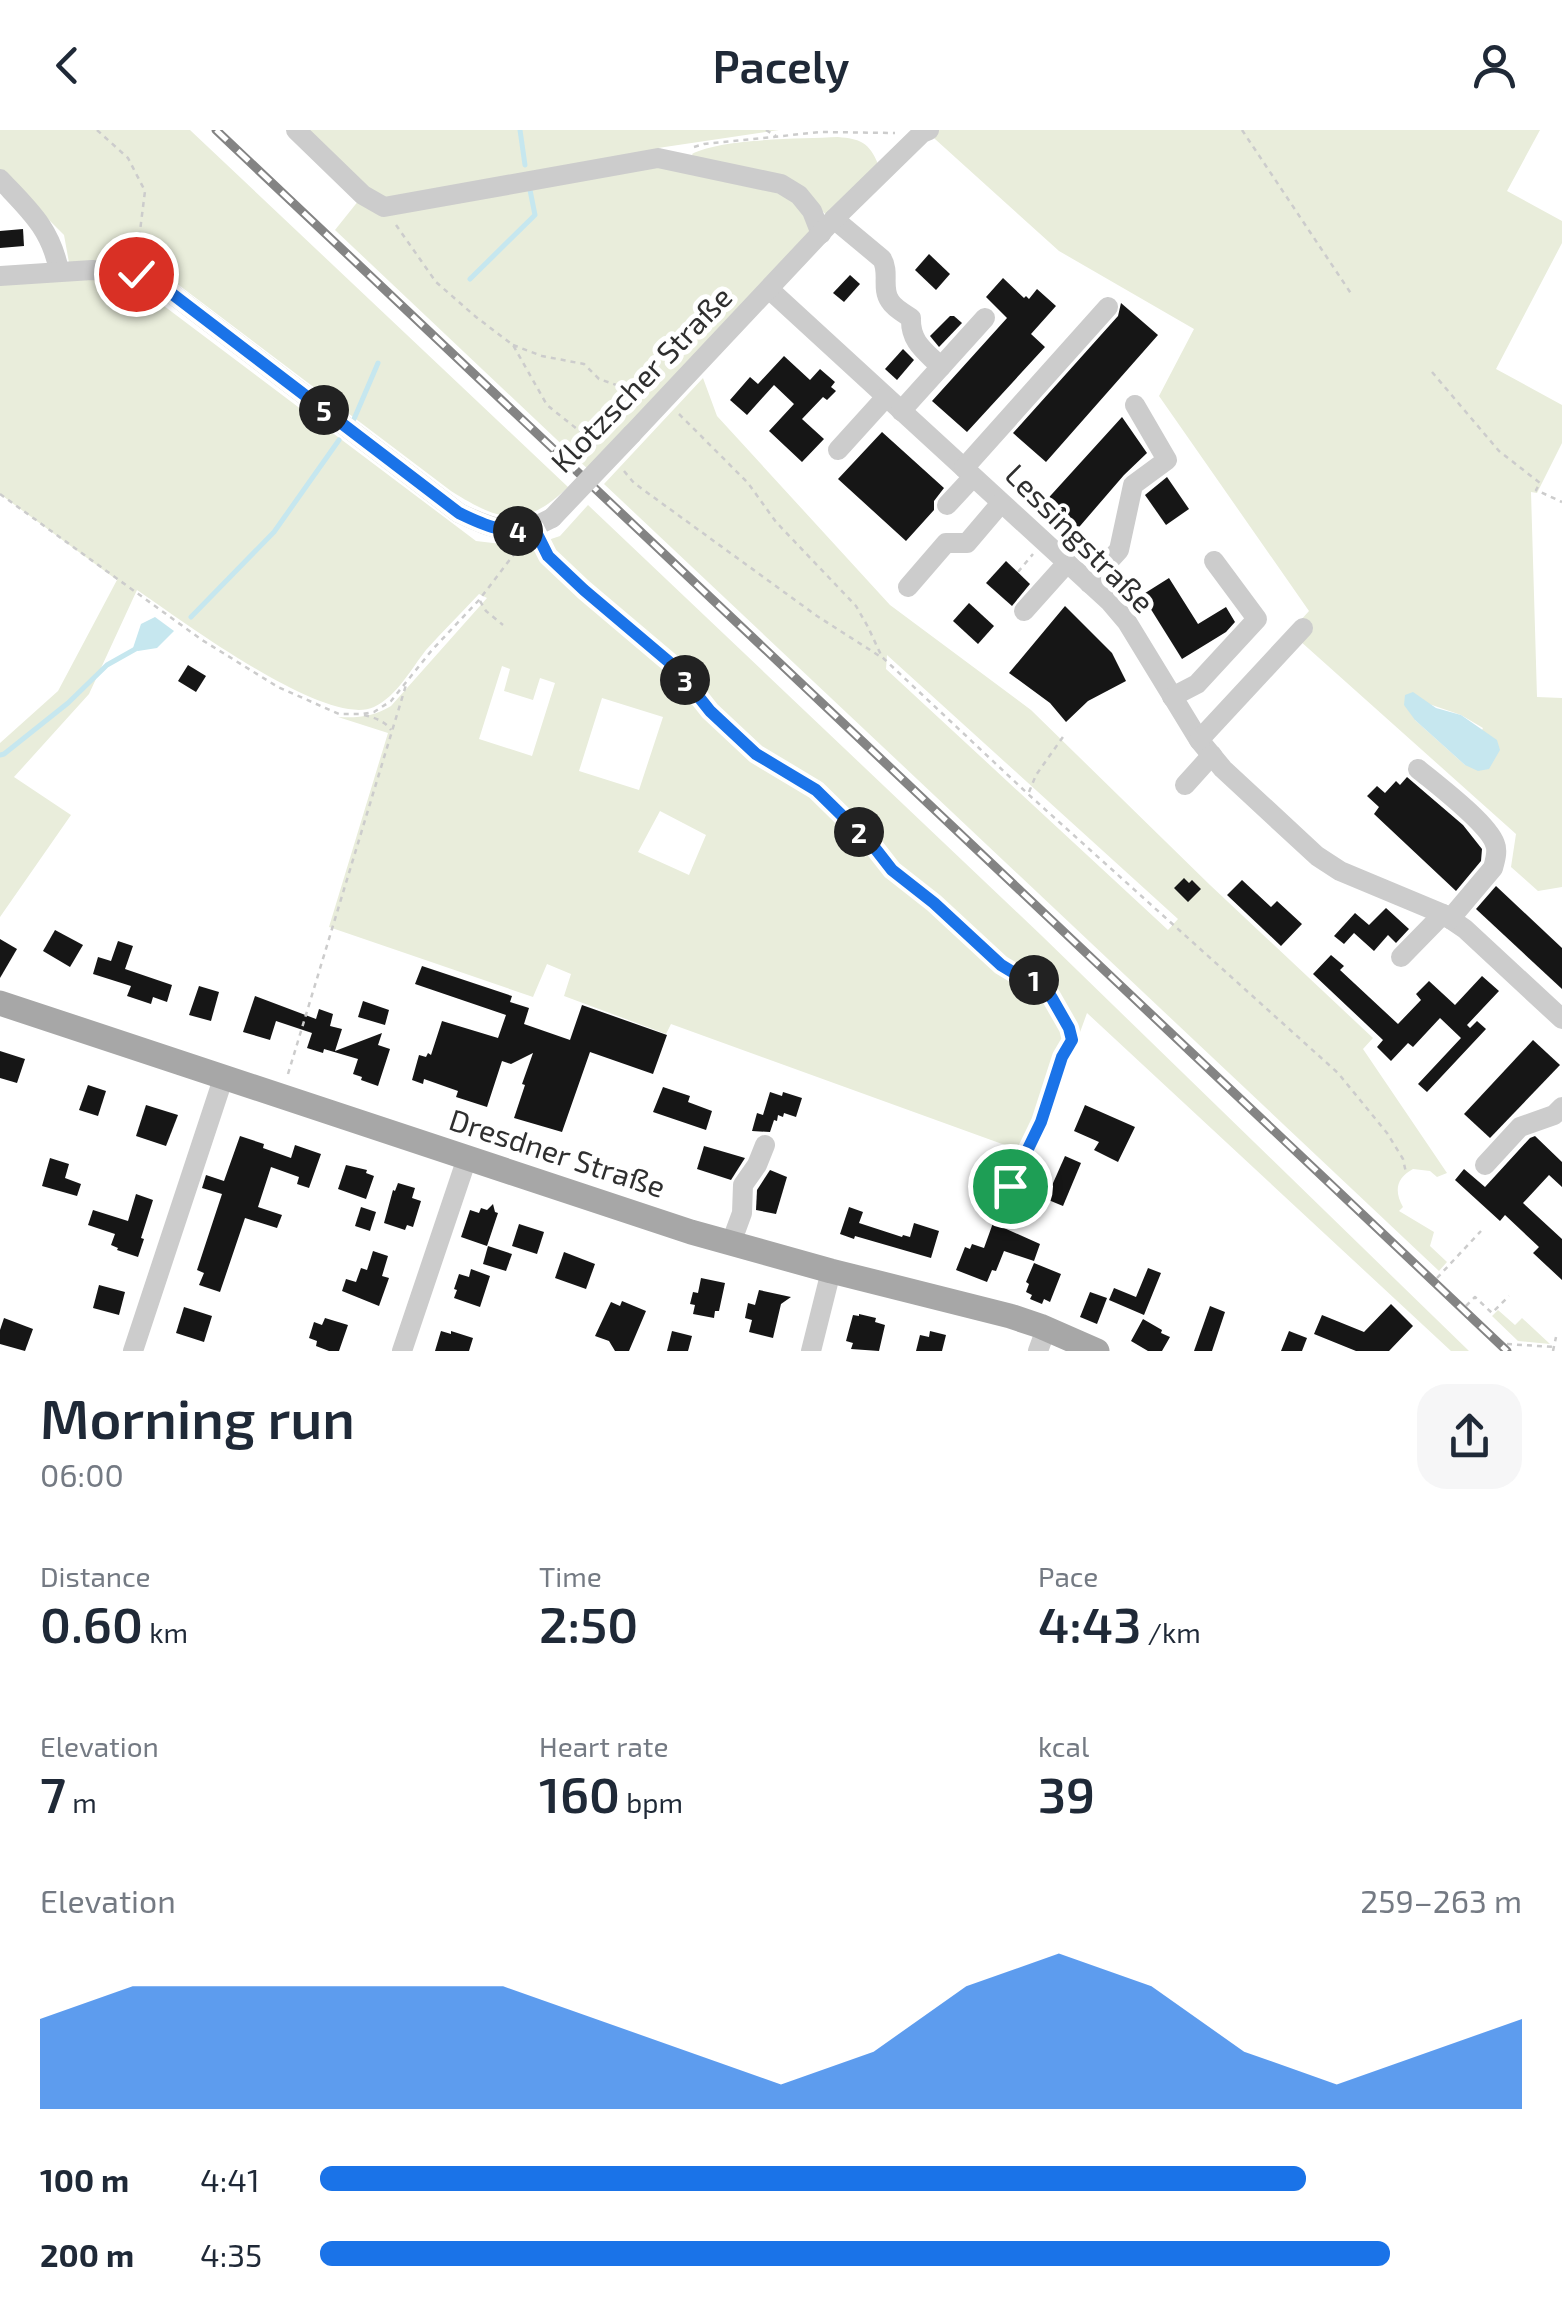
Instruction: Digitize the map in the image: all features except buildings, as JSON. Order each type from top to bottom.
[{"type":"main road","name":"Dresdner Straße","points":[[0,1003],[731,1243],[977,1307],[1042,1340],[1097,1351]]},
{"type":"street","points":[[296,130],[363,196],[384,208],[658,158],[781,184],[799,196],[828,227],[882,259],[890,301],[910,318],[914,342],[941,367]]},
{"type":"street","name":"Klotzscher Straße","points":[[543,523],[828,227],[926,132]]},
{"type":"street","points":[[0,179],[41,223],[59,270]]},
{"type":"street","points":[[0,276],[59,270],[136,274],[171,293],[459,513],[509,532],[543,523]]},
{"type":"street","name":"Lessingstraße","points":[[770,290],[1127,622],[1172,698],[1223,769],[1317,856],[1340,871],[1446,916],[1562,1019]]},
{"type":"street","points":[[963,468],[1108,308]]},
{"type":"street","points":[[838,450],[941,367],[985,318]]},
{"type":"street","points":[[946,505],[963,468],[1053,352]]},
{"type":"street","points":[[1089,583],[1119,550],[1133,486],[1167,460],[1134,404]]},
{"type":"street","points":[[908,587],[946,543],[966,543],[1002,503]]},
{"type":"street","points":[[1172,698],[1197,684],[1257,619],[1214,561]]},
{"type":"street","points":[[1024,610],[1066,563]]},
{"type":"street","points":[[1185,785],[1206,748],[1303,628]]},
{"type":"street","points":[[1402,958],[1493,868],[1495,843],[1480,823],[1418,769]]},
{"type":"street","points":[[133,1351],[224,1076]]},
{"type":"street","points":[[1486,1165],[1520,1127],[1554,1115],[1562,1107]]},
{"type":"street","points":[[731,1243],[742,1213],[743,1185],[765,1145]]},
{"type":"street","points":[[402,1351],[467,1158]]},
{"type":"street","points":[[811,1351],[831,1271]]},
{"type":"path","points":[[97,130],[128,158],[145,190],[136,274]]},
{"type":"path","points":[[766,130],[778,136]]},
{"type":"path","points":[[1242,130],[1352,295]]},
{"type":"path","points":[[689,149],[704,144],[821,132],[926,132]]},
{"type":"path","points":[[513,344],[542,356],[584,364],[599,379],[663,402]]},
{"type":"path","points":[[1432,372],[1498,451],[1540,483],[1536,490],[1562,502]]},
{"type":"path","points":[[684,419],[748,484],[776,522],[856,606],[882,657],[1338,1073],[1387,1132],[1406,1173]]},
{"type":"path","points":[[0,494],[202,640],[278,686],[339,714],[374,712],[391,701],[543,523]]},
{"type":"path","points":[[543,523],[548,556],[675,667],[710,711],[756,754],[816,790],[892,870],[1001,965],[1045,986],[1072,1040],[1062,1057],[1041,1122],[1010,1186]]},
{"type":"path","points":[[1018,572],[1044,541]]},
{"type":"path","points":[[479,600],[503,625]]},
{"type":"path","points":[[282,1096],[407,684]]},
{"type":"path","points":[[362,714],[376,718],[392,732]]},
{"type":"path","points":[[1028,794],[1036,774],[1065,734]]},
{"type":"path","points":[[1437,1278],[1482,1231]]},
{"type":"path","points":[[1466,1306],[1475,1297],[1492,1313],[1509,1296]]},
{"type":"path","points":[[1506,1344],[1553,1349],[1556,1337]]},
{"type":"green space","points":[[0,130],[190,130],[568,487],[538,510],[524,515],[483,509],[451,491],[176,283],[164,306],[476,541],[527,547],[560,536],[588,505],[1042,936],[1469,1351],[1451,1351],[1087,1013],[1035,1156],[671,1024],[666,1034],[564,996],[571,974],[547,964],[533,997],[329,927],[388,733],[338,717],[365,716],[391,706],[487,598],[479,594],[426,650],[390,696],[374,707],[352,709],[323,702],[254,668],[137,590],[89,694],[14,777],[71,815],[0,917],[0,743],[58,691],[117,580],[0,494],[0,285],[72,279],[64,235],[0,171]],"holes":[[[502,666],[510,669],[504,691],[533,700],[540,678],[555,683],[532,756],[479,739]],[[602,698],[663,717],[639,790],[579,771]],[[660,811],[706,835],[689,875],[638,852]]]},
{"type":"green space","points":[[300,130],[779,130],[658,148],[781,184],[819,233],[592,473],[335,230],[363,195]]},
{"type":"green space","points":[[925,130],[1540,130],[1507,191],[1562,221],[1562,243],[1496,369],[1562,405],[1562,443],[1537,493],[1531,492],[1537,697],[1562,698],[1562,887],[1538,891],[1511,867],[1516,834],[1290,632],[1309,611],[1159,396],[1194,329],[1059,251]],"holes":[[[1429,704],[1483,728],[1465,765],[1415,720]]]},
{"type":"green space","points":[[838,137],[863,143],[878,164],[827,216],[808,195],[696,161],[692,154],[742,142]]},
{"type":"green space","points":[[703,378],[717,416],[890,605],[1031,710],[1373,1038],[1363,1049],[1447,1173],[1437,1177],[1430,1171],[1413,1169],[1403,1176],[1398,1190],[1403,1207],[1399,1211],[1434,1232],[1430,1246],[1447,1262],[1439,1271],[604,484]],"holes":[[[887,655],[1178,919],[1168,930],[886,669]]]},
{"type":"green space","points":[[1498,1310],[1515,1325],[1522,1318],[1550,1344],[1518,1341],[1492,1316]]},
{"type":"water","points":[[155,617],[174,631],[157,648],[133,648],[141,624]]},
{"type":"water","points":[[1413,692],[1436,708],[1461,715],[1497,740],[1500,750],[1489,769],[1478,771],[1465,765],[1415,720],[1404,705],[1405,695]]},
{"type":"waterway","points":[[520,130],[525,165]]},
{"type":"waterway","points":[[470,279],[535,215],[529,185]]},
{"type":"waterway","points":[[354,419],[378,363]]},
{"type":"waterway","points":[[191,617],[274,532],[339,440]]},
{"type":"waterway","points":[[0,755],[68,703],[107,665],[139,647]]},
{"type":"railway","points":[[216,130],[1507,1351]]},
{"type":"route","points":[[136,274],[171,293],[459,513],[509,532],[534,528],[548,556],[675,667],[710,711],[756,754],[816,790],[892,870],[1001,965],[1045,986],[1072,1040],[1062,1057],[1041,1122],[1010,1186]]}]
